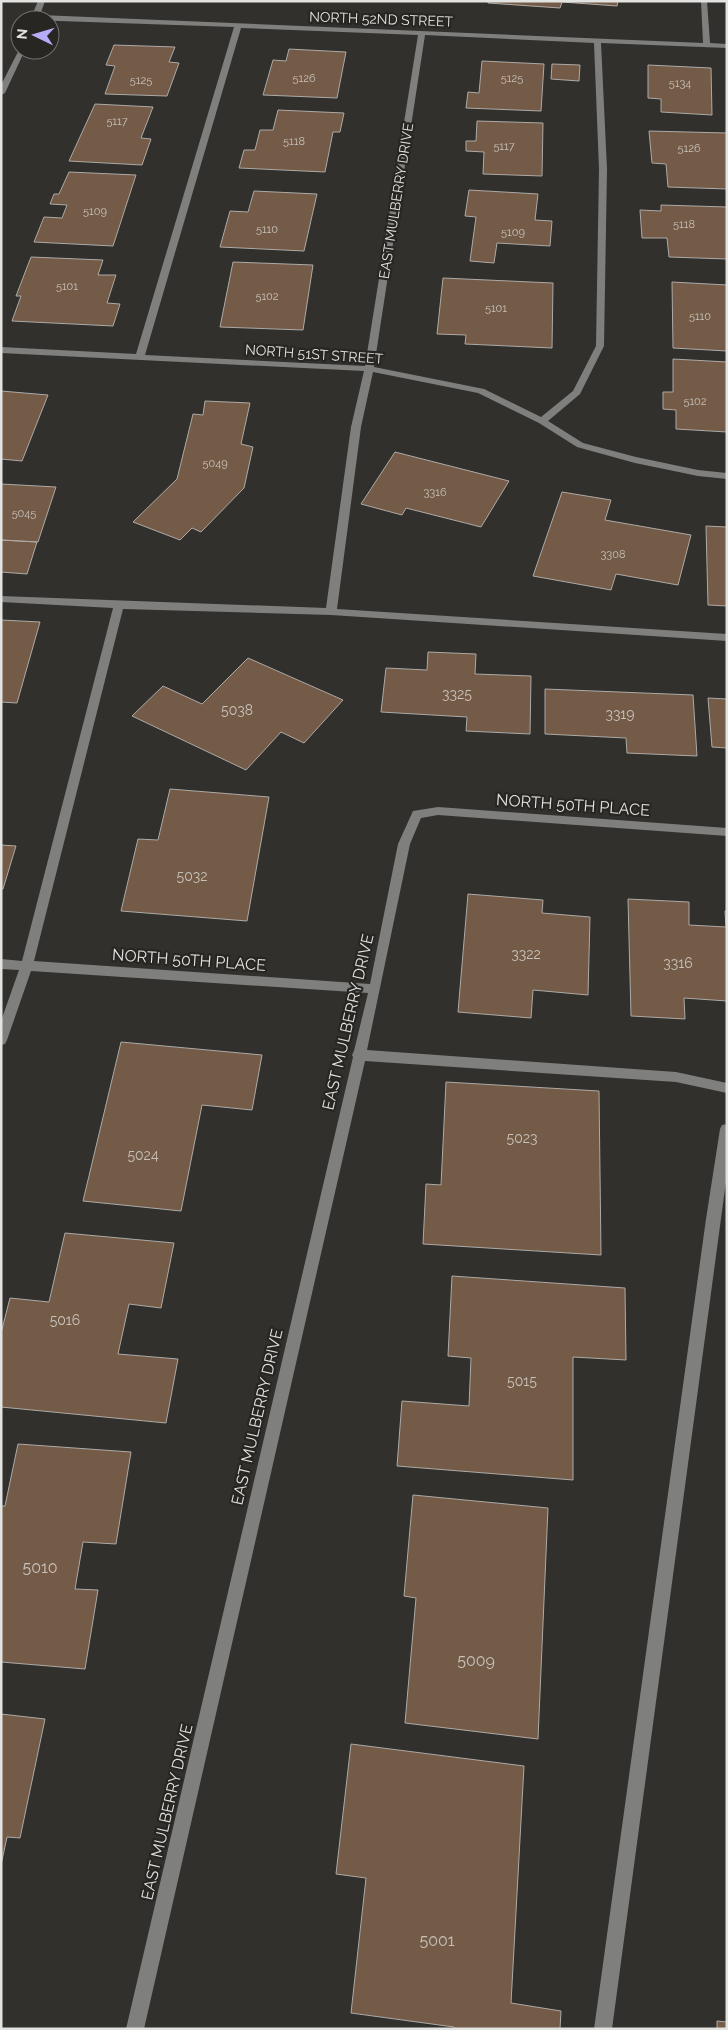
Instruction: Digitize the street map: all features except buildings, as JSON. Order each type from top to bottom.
[{"type":"street","points":[[704,1],[707,45]]},
{"type":"street","name":"NORTH 52ND STREET","points":[[60,20],[727,46]]},
{"type":"street","points":[[140,357],[238,26]]},
{"type":"street","name":"EAST MULBERRY DRIVE","points":[[331,612],[356,427],[370,369],[422,33]]},
{"type":"street","points":[[542,420],[577,392],[600,346],[603,169],[598,41]]},
{"type":"street","points":[[1,93],[16,60]]},
{"type":"street","name":"NORTH 51ST STREET","points":[[1,350],[370,369],[481,391],[542,420],[580,445],[635,460],[698,473],[727,476]]},
{"type":"street","points":[[1,598],[119,605],[331,612],[727,638]]},
{"type":"street","points":[[1,1040],[27,966],[119,605]]},
{"type":"street","name":"NORTH 50TH PLACE","points":[[417,814],[438,811],[727,832]]},
{"type":"street","name":"EAST MULBERRY DRIVE","points":[[135,2029],[358,1055],[375,988],[404,844],[417,814]]},
{"type":"street","name":"NORTH 50TH PLACE","points":[[1,964],[375,988]]},
{"type":"street","points":[[358,1055],[676,1077],[727,1088]]},
{"type":"street","points":[[603,2029],[711,1229],[727,1130]]}]
